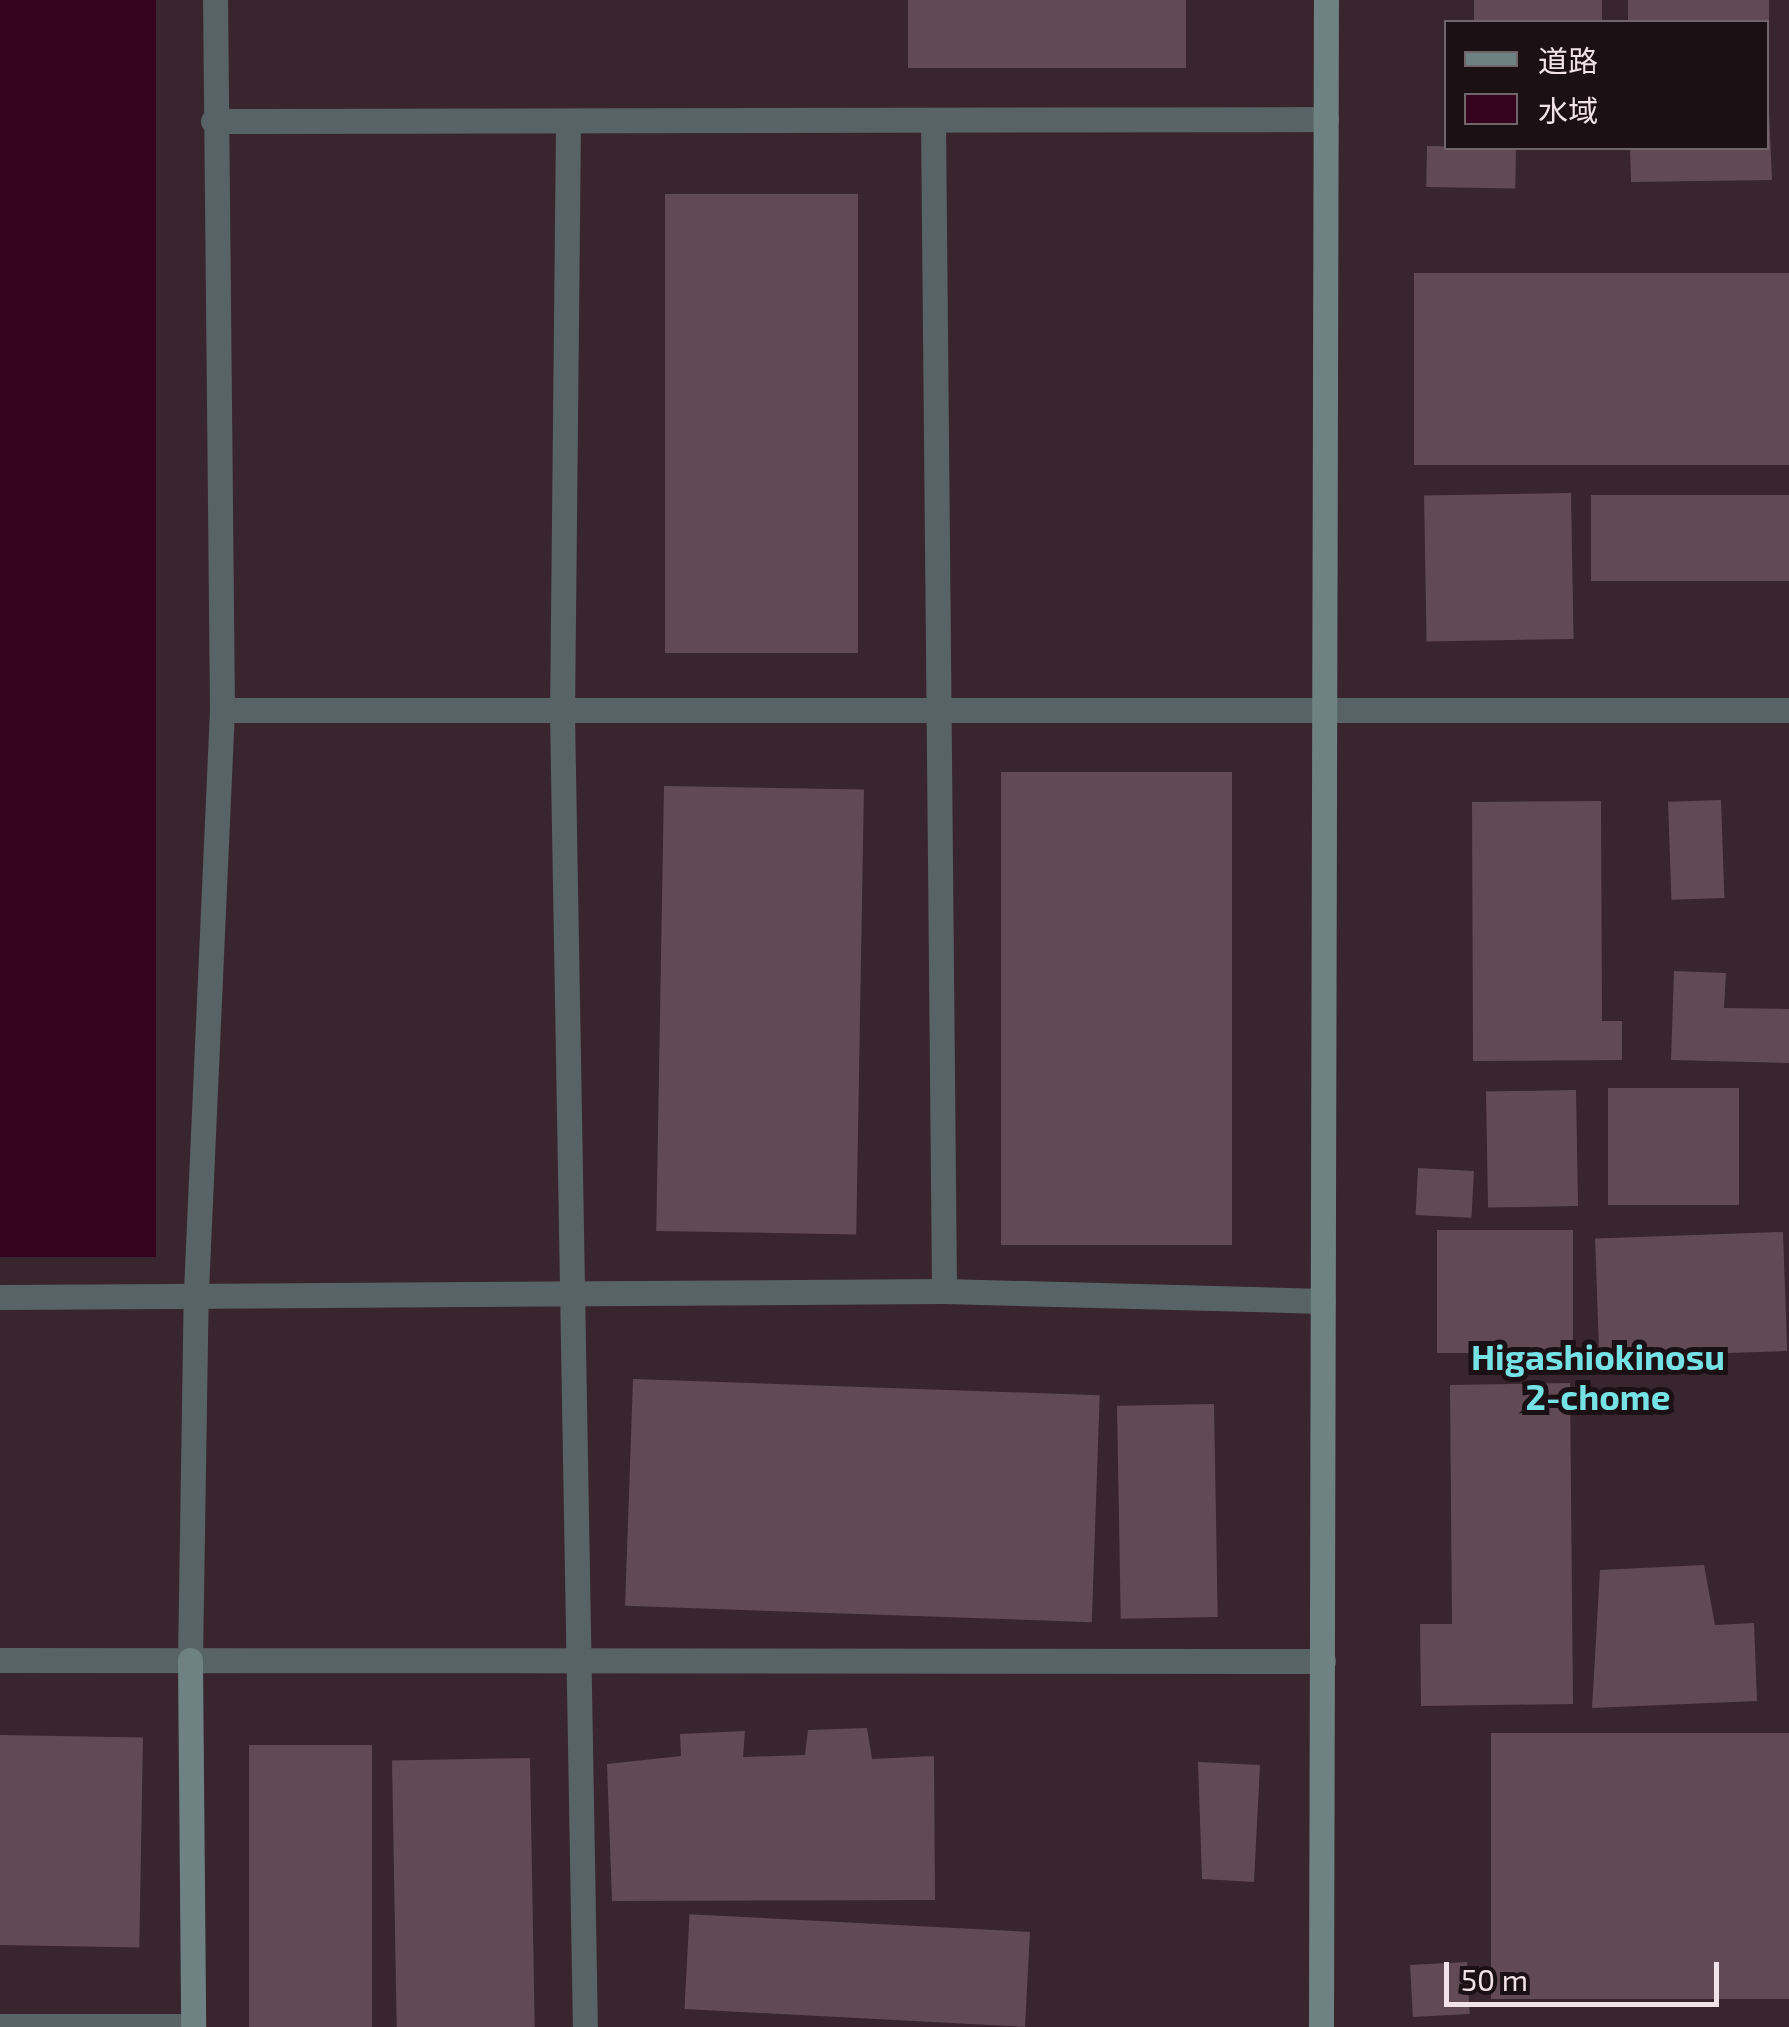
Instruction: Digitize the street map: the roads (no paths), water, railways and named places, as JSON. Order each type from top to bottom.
[{"type":"street","points":[[0,2026],[193,2026],[190,1660],[196,1291],[222,710],[214,0]]},
{"type":"street","points":[[1321,2027],[1326,0]]},
{"type":"street","points":[[213,122],[1326,119]]},
{"type":"street","points":[[934,120],[935,713],[944,1292]]},
{"type":"street","points":[[568,124],[562,714],[570,1292],[583,1659],[585,2027]]},
{"type":"street","points":[[222,710],[562,714],[1789,710]]},
{"type":"street","points":[[0,1297],[196,1291],[944,1292],[1324,1300]]},
{"type":"street","points":[[0,1660],[1323,1661]]},
{"type":"water","points":[[0,0],[156,0],[156,1257],[0,1257]]},
{"type":"district","name":"Higashiokinosu 2-chome","points":[[1598,1376]]}]
